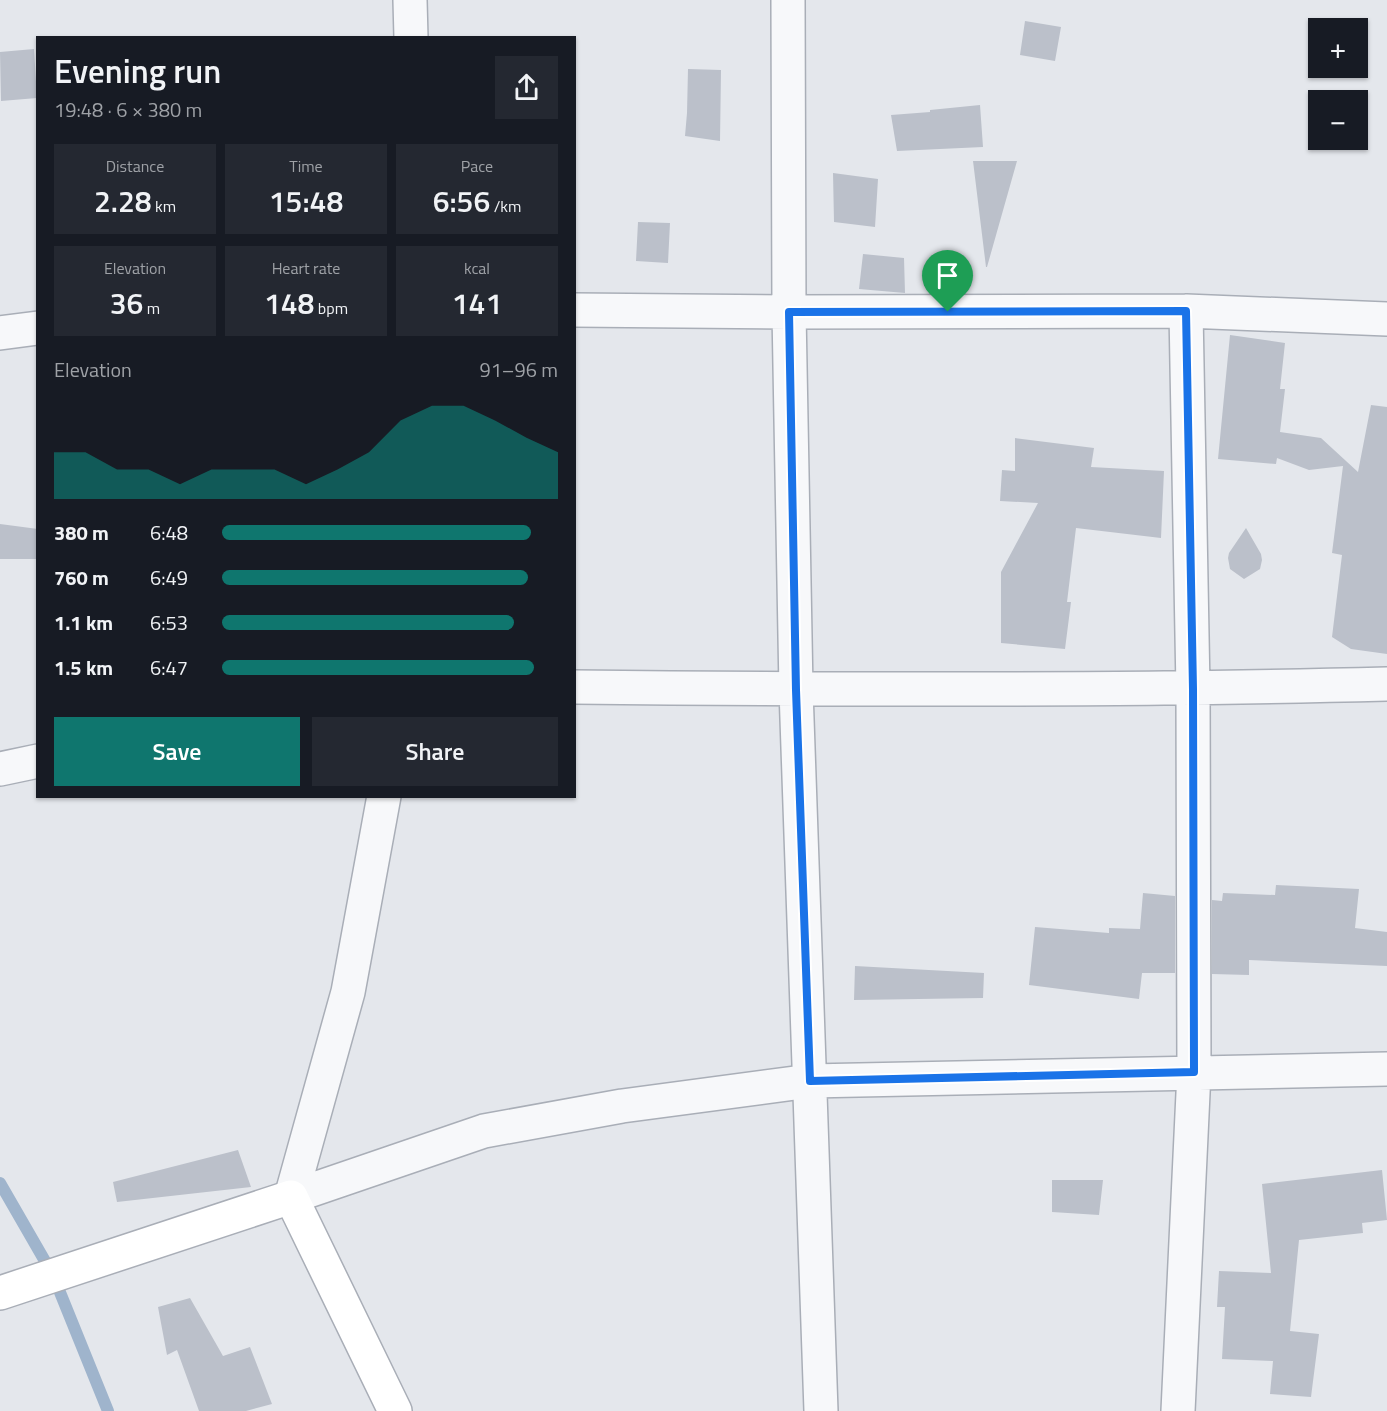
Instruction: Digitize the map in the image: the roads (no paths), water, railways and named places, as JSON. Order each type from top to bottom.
[{"type":"main road","points":[[0,1293],[291,1197],[395,1411]]},
{"type":"street","points":[[410,0],[411,36]]},
{"type":"street","points":[[788,0],[789,312],[796,690],[821,1411]]},
{"type":"street","points":[[576,310],[1186,311],[1387,319]]},
{"type":"street","points":[[1178,1411],[1194,1072],[1193,689],[1186,311]]},
{"type":"street","points":[[0,333],[36,328]]},
{"type":"street","points":[[576,687],[796,690],[1193,689],[1387,684]]},
{"type":"street","points":[[0,769],[36,761]]},
{"type":"street","points":[[291,1197],[348,992],[384,798]]},
{"type":"street","points":[[291,1197],[484,1131],[622,1106],[810,1081],[1387,1069]]},
{"type":"waterway","points":[[0,1183],[53,1275],[108,1411]]}]
